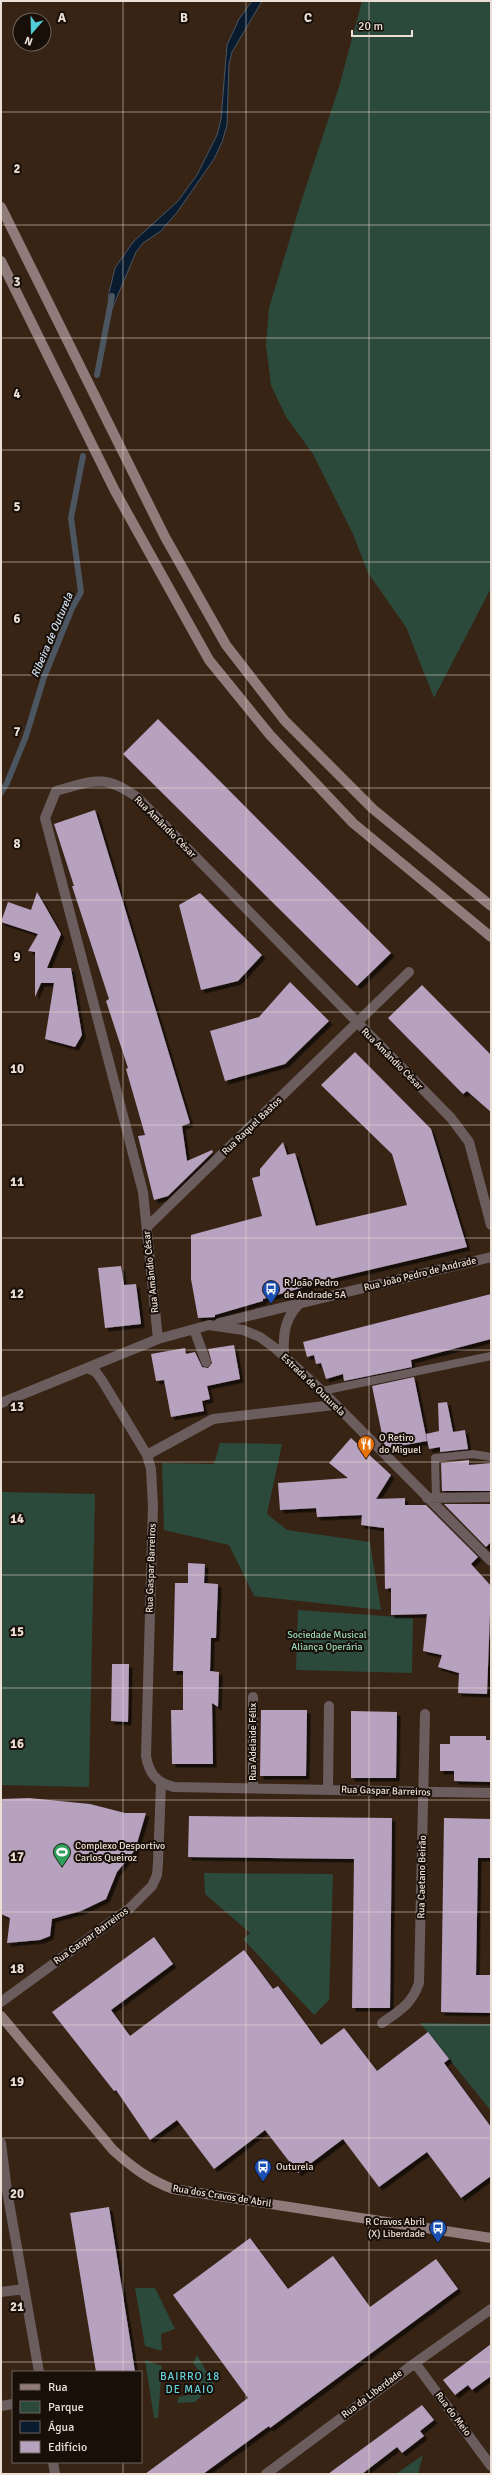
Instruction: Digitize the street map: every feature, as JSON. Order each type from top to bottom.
[{"type":"street","points":[[1,207],[165,537],[226,645],[285,721],[373,809],[491,906]]},
{"type":"street","points":[[1,261],[115,491],[209,660],[270,735],[353,823],[491,938]]},
{"type":"street","name":"Rua Amândio César","points":[[158,1339],[143,1192],[45,818],[56,791],[93,780],[119,784],[138,798],[358,1025],[451,1118],[469,1142],[491,1225]]},
{"type":"street","name":"Rua Raquel Bastos","points":[[147,1227],[358,1025],[409,972]]},
{"type":"street","name":"Rua João Pedro de Andrade","points":[[209,1325],[491,1257]]},
{"type":"street","points":[[284,1356],[284,1330],[290,1312],[298,1304]]},
{"type":"street","name":"Estrada de Outurela","points":[[1,1404],[158,1339],[209,1325],[243,1330],[260,1337],[284,1356],[322,1391],[334,1405],[431,1498],[491,1561]]},
{"type":"street","points":[[194,1329],[206,1362]]},
{"type":"street","name":"Rua Gaspar Barreiros","points":[[87,1368],[96,1372],[103,1382],[147,1455],[151,1469],[152,1506],[146,1756],[150,1772],[161,1782],[174,1787],[491,1793]]},
{"type":"street","points":[[147,1455],[213,1419],[334,1405]]},
{"type":"street","points":[[431,1498],[491,1497]]},
{"type":"street","name":"Rua Adelaide Félix","points":[[253,1697],[253,1788]]},
{"type":"street","points":[[328,1789],[329,1706]]},
{"type":"street","name":"Rua Caetano Beirão","points":[[382,2023],[408,2005],[415,1997],[419,1983],[425,1714]]},
{"type":"street","name":"Rua Gaspar Barreiros","points":[[1,2002],[130,1908],[152,1886],[157,1875],[161,1782]]},
{"type":"street","name":"Rua dos Cravos de Abril","points":[[1,2016],[114,2150],[132,2168],[160,2185],[173,2189],[491,2238]]},
{"type":"street","points":[[1,2143],[4,2191],[39,2371]]},
{"type":"street","points":[[1,2292],[24,2289]]},
{"type":"street","name":"Rua da Liberdade","points":[[481,2317],[491,2302]]},
{"type":"street","name":"Rua da Liberdade","points":[[266,2474],[415,2363],[491,2309]]},
{"type":"street","name":"Rua do Meio","points":[[415,2363],[491,2466]]},
{"type":"street","points":[[1,2406],[12,2404]]},
{"type":"street","points":[[53,2463],[55,2474]]},
{"type":"lane","points":[[322,1391],[491,1356]]},
{"type":"lane","points":[[431,1498],[436,1458],[473,1454],[491,1457]]},
{"type":"green space","points":[[362,1],[491,1],[491,588],[434,698],[406,627],[368,573],[353,534],[313,454],[286,417],[271,385],[266,345],[269,308],[301,202],[339,87]]},
{"type":"green space","points":[[220,1443],[282,1444],[267,1514],[287,1530],[370,1542],[381,1610],[254,1596],[229,1545],[164,1530],[162,1463],[214,1464]]},
{"type":"green space","points":[[1,1492],[95,1494],[89,1787],[1,1785]]},
{"type":"green space","name":"Sociedade Musical Aliança Operária","points":[[298,1610],[413,1618],[412,1673],[296,1670]]},
{"type":"green space","points":[[204,1873],[333,1874],[329,2000],[314,2015],[243,1939],[250,1933],[205,1894]]},
{"type":"green space","points":[[420,2023],[491,2024],[491,2111]]},
{"type":"green space","points":[[135,2288],[155,2288],[175,2329],[161,2334],[162,2351],[145,2346]]},
{"type":"green space","points":[[197,2355],[214,2384],[195,2402],[177,2403],[179,2397],[198,2393],[202,2376],[193,2363]]},
{"type":"green space","points":[[145,2360],[162,2366],[158,2418],[154,2418]]},
{"type":"green space","points":[[423,2455],[418,2474],[396,2474]]},
{"type":"water","points":[[252,1],[262,1],[232,52],[229,64],[227,125],[222,142],[214,159],[178,211],[161,231],[143,243],[136,252],[112,309],[108,297],[115,268],[133,242],[178,201],[197,175],[217,135],[221,119],[227,45],[239,19]]},
{"type":"building","points":[[158,719],[391,953],[357,986],[123,754]]},
{"type":"building","points":[[95,810],[190,1123],[182,1126],[187,1161],[212,1150],[213,1152],[168,1196],[154,1200],[138,1136],[145,1135],[126,1069],[128,1068],[106,1001],[109,999],[72,886],[74,886],[54,824]]},
{"type":"building","points":[[37,892],[61,934],[47,968],[71,968],[82,1035],[75,1047],[45,1039],[54,983],[41,983],[35,997],[35,952],[28,951],[38,934],[1,922],[8,902],[31,910]]},
{"type":"building","points":[[200,893],[262,955],[238,981],[201,990],[179,905]]},
{"type":"building","points":[[290,982],[329,1021],[285,1064],[225,1081],[210,1031],[259,1017]]},
{"type":"building","points":[[422,985],[491,1055],[491,1112],[467,1091],[463,1094],[388,1018]]},
{"type":"building","points":[[355,1052],[431,1129],[467,1247],[335,1278],[263,1299],[263,1301],[215,1315],[215,1317],[198,1318],[191,1279],[191,1235],[262,1216],[252,1178],[260,1176],[260,1169],[283,1142],[287,1155],[295,1153],[316,1226],[407,1205],[392,1154],[321,1085]]},
{"type":"building","points":[[121,1266],[124,1285],[136,1284],[141,1324],[105,1328],[98,1268]]},
{"type":"building","points":[[491,1294],[491,1339],[411,1360],[412,1367],[344,1381],[343,1374],[326,1379],[321,1363],[316,1364],[314,1355],[307,1357],[303,1342]]},
{"type":"building","points":[[234,1345],[240,1379],[207,1386],[210,1399],[202,1401],[204,1411],[171,1417],[164,1380],[156,1381],[151,1354],[185,1348],[186,1354],[195,1352],[202,1367],[208,1368],[212,1363],[208,1349]]},
{"type":"building","points":[[414,1377],[427,1441],[388,1448],[384,1444],[372,1386]]},
{"type":"building","points":[[447,1402],[453,1432],[465,1430],[468,1449],[440,1452],[440,1447],[429,1449],[426,1434],[439,1431],[438,1403]]},
{"type":"building","points":[[351,1438],[391,1475],[376,1499],[405,1498],[405,1505],[426,1505],[478,1557],[471,1564],[491,1586],[487,1694],[458,1693],[459,1673],[438,1667],[442,1655],[423,1651],[427,1614],[391,1615],[391,1588],[385,1589],[384,1528],[361,1525],[362,1515],[317,1517],[316,1508],[280,1510],[278,1483],[348,1478],[329,1463]]},
{"type":"building","points":[[469,1460],[469,1465],[491,1463],[491,1491],[442,1491],[441,1463]]},
{"type":"building","points":[[444,1504],[491,1504],[491,1542],[486,1547]]},
{"type":"building","points":[[188,1563],[205,1564],[204,1583],[218,1584],[216,1638],[211,1638],[210,1671],[219,1672],[218,1707],[212,1703],[213,1764],[172,1764],[171,1710],[183,1710],[183,1671],[173,1671],[175,1583],[188,1583]]},
{"type":"building","points":[[112,1664],[129,1664],[128,1722],[111,1721]]},
{"type":"building","points":[[261,1710],[307,1710],[306,1776],[260,1776]]},
{"type":"building","points":[[351,1711],[397,1712],[396,1778],[351,1778]]},
{"type":"building","points":[[450,1736],[486,1736],[486,1740],[491,1740],[491,1782],[454,1781],[454,1771],[440,1771],[440,1744],[450,1744]]},
{"type":"building","name":"Complexo Desportivo Carlos Queiroz","points":[[29,1798],[90,1804],[125,1813],[146,1813],[135,1850],[117,1872],[106,1899],[81,1911],[52,1919],[50,1936],[40,1940],[7,1943],[10,1918],[1,1914],[1,1799]]},
{"type":"building","points":[[189,1816],[392,1818],[390,2008],[352,2008],[354,1859],[188,1857]]},
{"type":"building","points":[[444,1818],[491,1819],[491,1858],[478,1858],[476,1975],[491,1975],[491,2013],[441,2012]]},
{"type":"building","points":[[154,1937],[173,1964],[111,2010],[130,2036],[244,1950],[273,1989],[278,1986],[321,2045],[344,2028],[377,2071],[428,2032],[449,2059],[444,2063],[491,2127],[491,2176],[461,2198],[427,2152],[379,2187],[343,2139],[298,2173],[265,2130],[214,2169],[177,2120],[150,2140],[116,2090],[114,2091],[52,2012]]},
{"type":"building","points":[[109,2207],[135,2371],[96,2371],[70,2213]]},
{"type":"building","points":[[250,2238],[288,2289],[333,2256],[370,2307],[436,2259],[458,2289],[270,2428],[269,2426],[203,2474],[145,2474],[248,2398],[173,2295]]},
{"type":"building","points":[[491,2344],[491,2376],[472,2390],[468,2385],[455,2395],[443,2380]]},
{"type":"building","points":[[422,2405],[434,2420],[420,2431],[424,2436],[402,2453],[397,2447],[362,2474],[328,2474]]},
{"type":"waterway","name":"Ribeira de Outurela","points":[[97,375],[112,296]]},
{"type":"waterway","name":"Ribeira de Outurela","points":[[1,793],[7,783],[26,736],[44,677],[72,608],[81,592],[71,518],[83,456]]},
{"type":"place","name":"R João Pedro de Andrade 5A","points":[[271,1304]]},
{"type":"place","name":"O Retiro do Miguel","points":[[366,1459]]},
{"type":"place","name":"Complexo Desportivo Carlos Queiroz","points":[[62,1867]]},
{"type":"place","name":"Outurela","points":[[263,2182]]},
{"type":"place","name":"R Cravos Abril (X) Liberdade","points":[[438,2243]]},
{"type":"district","name":"BAIRRO 18 DE MAIO","points":[[190,2382]]}]
